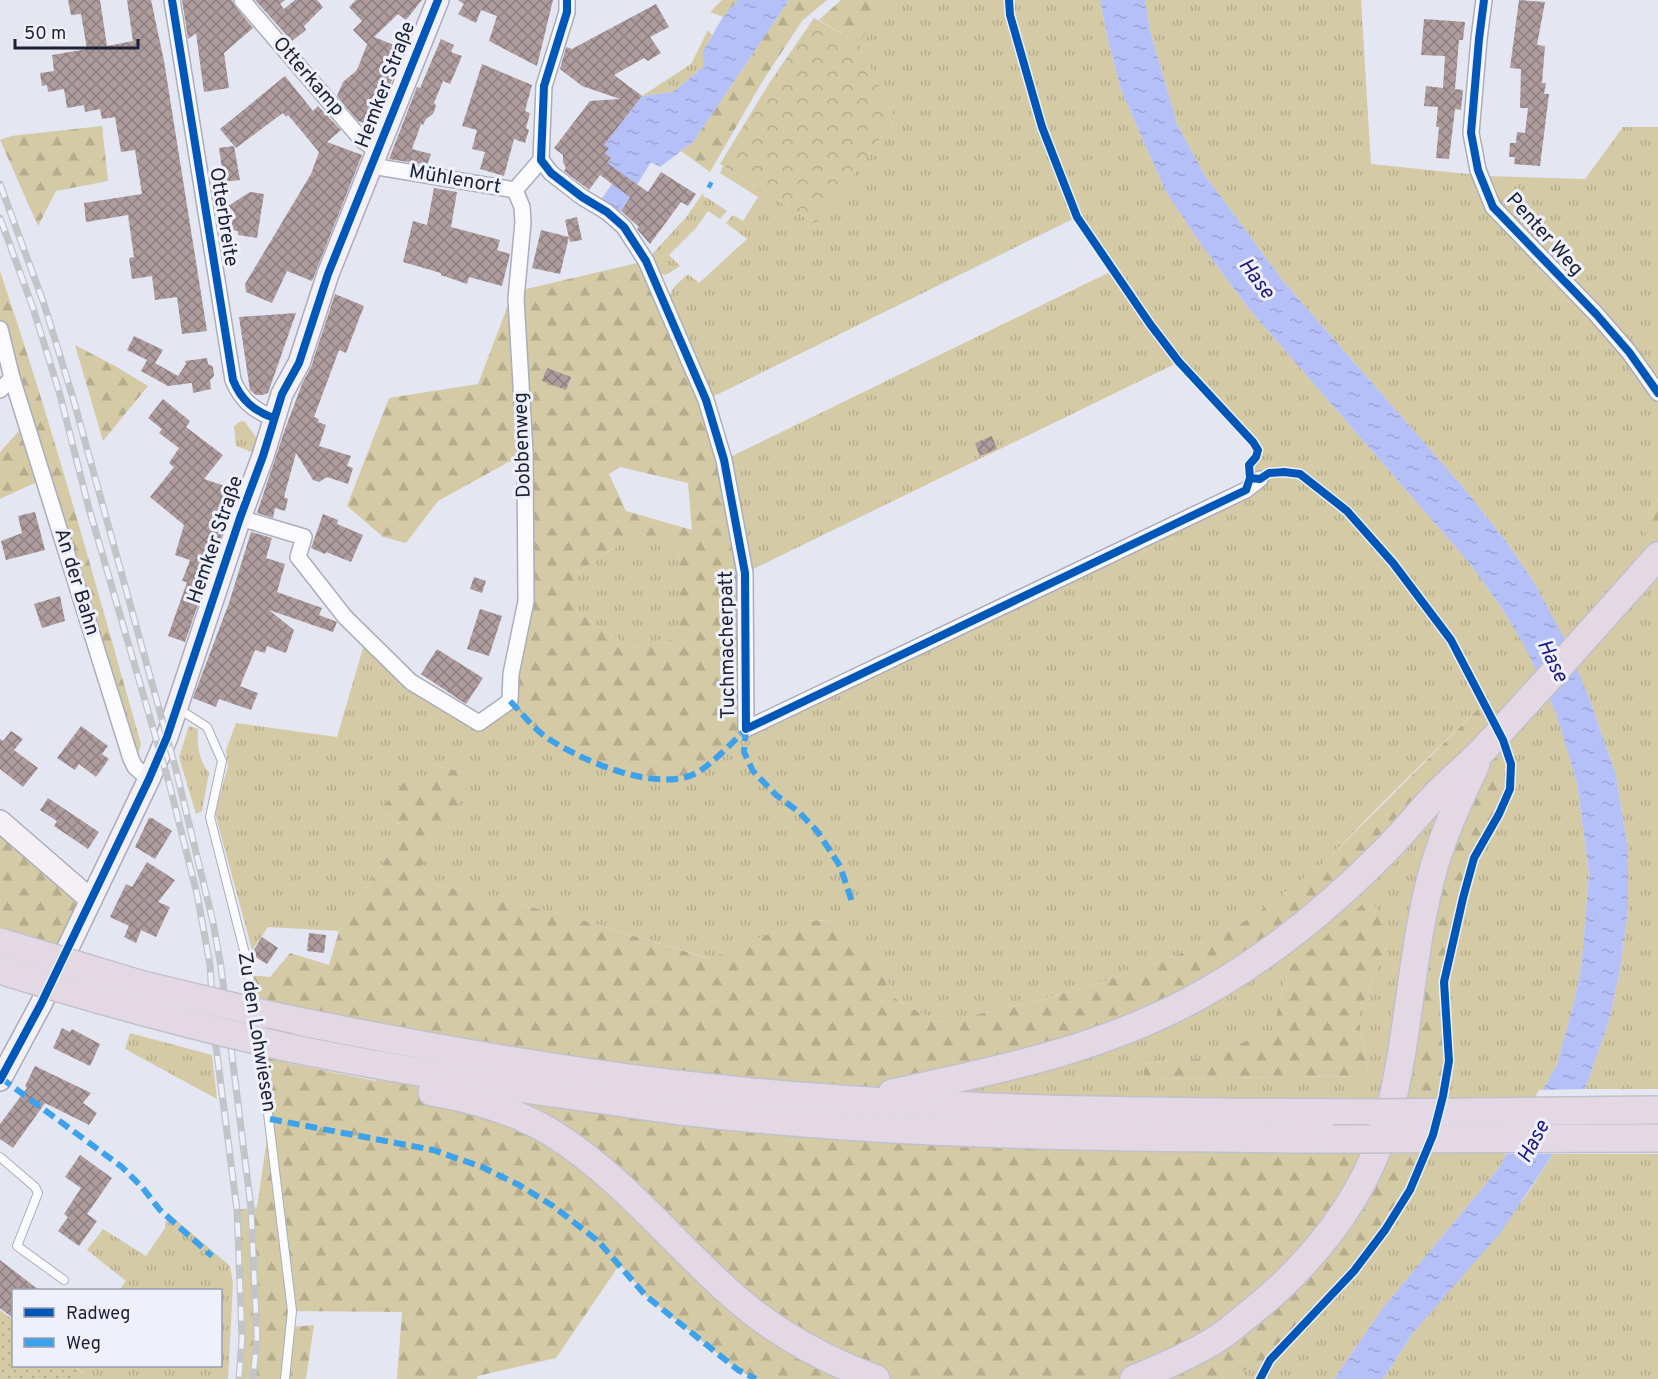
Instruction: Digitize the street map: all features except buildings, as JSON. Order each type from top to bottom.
[{"type":"highway","points":[[859,1100],[1014,1066],[1065,1051],[1159,1015],[1203,994],[1254,963],[1336,897],[1386,850],[1436,795],[1481,752],[1655,559]]},
{"type":"highway","points":[[1134,1379],[1167,1366],[1214,1341],[1260,1306],[1297,1272],[1330,1234],[1360,1186],[1388,1115],[1402,1049],[1421,921],[1431,876],[1443,836],[1481,752]]},
{"type":"highway","points":[[0,942],[143,985],[256,1027],[288,1055],[474,1101],[517,1116],[552,1133],[618,1184],[716,1281],[772,1327],[808,1350],[876,1379]]},
{"type":"highway","points":[[0,970],[134,1010],[256,1027],[384,1039],[495,1058],[685,1085],[859,1100],[963,1106],[1340,1113],[1658,1110]]},
{"type":"highway","points":[[288,1055],[692,1112],[962,1132],[1099,1137],[1658,1138]]},
{"type":"main road","name":"Hemker Straße","points":[[0,1080],[41,1004],[149,779],[177,708],[282,394],[299,363],[325,285],[438,0]]},
{"type":"main road","points":[[0,821],[91,900]]},
{"type":"street","name":"Otterbreite","points":[[172,0],[233,380],[238,392],[247,403],[261,414],[274,418]]},
{"type":"street","name":"Otterkamp","points":[[242,0],[362,140],[372,166]]},
{"type":"street","points":[[541,160],[544,87],[567,12],[567,0]]},
{"type":"street","name":"Penter Weg","points":[[1484,0],[1471,133],[1478,170],[1493,207],[1609,329],[1629,352],[1658,393]]},
{"type":"street","name":"Mühlenort","points":[[372,166],[515,190],[541,160]]},
{"type":"street","name":"Tuchmacherpatt","points":[[541,160],[551,173],[582,197],[607,212],[624,227],[646,261],[706,400],[724,460],[745,573],[746,729],[1246,490],[1260,479]]},
{"type":"street","name":"Dobbenweg","points":[[510,701],[511,674],[526,601],[525,452],[516,299],[523,222],[522,207],[515,190]]},
{"type":"street","name":"An der Bahn","points":[[0,329],[12,378],[131,759],[135,767],[149,779]]},
{"type":"street","points":[[0,390],[12,378]]},
{"type":"street","name":"Hemker Straße","points":[[240,518],[304,537],[298,557],[345,616],[411,682],[479,723],[510,701]]},
{"type":"lane","name":"Zu den Lohwiesen","points":[[177,708],[207,728],[222,761],[210,817],[246,958],[265,1080],[292,1311],[285,1379]]},
{"type":"lane","points":[[0,1157],[35,1187],[38,1193],[17,1246],[63,1280]]},
{"type":"green space","points":[[722,0],[738,0],[723,17],[710,12]]},
{"type":"green space","points":[[789,0],[827,0],[802,21],[762,82],[710,172],[681,151],[693,142]]},
{"type":"green space","points":[[841,0],[885,0],[859,44],[819,20]]},
{"type":"green space","points":[[885,0],[1100,0],[1121,90],[1166,192],[1249,309],[1471,565],[1524,644],[1556,713],[1577,783],[1589,873],[1582,960],[1575,998],[1557,1065],[1498,1169],[1382,1309],[1334,1379],[1222,1379],[1270,1360],[1302,1328],[1354,1271],[1411,1190],[1443,1096],[1449,1061],[1444,982],[1463,898],[1474,858],[1499,814],[1510,789],[1483,704],[1325,862],[1252,917],[1187,951],[1106,981],[1025,1004],[943,1022],[935,1021],[896,999],[885,975],[858,938],[834,921],[801,920],[711,959],[572,917],[414,879],[474,774],[441,767],[420,793],[381,811],[405,828],[339,931],[268,927],[252,950],[215,813],[228,766],[226,750],[236,723],[337,737],[366,638],[411,682],[479,723],[510,701],[545,736],[698,773],[746,729],[1246,490],[1250,478],[1249,465],[1256,454],[1253,442],[1179,362],[745,573],[724,460],[1112,271],[1077,217],[706,400],[669,301],[673,289],[688,274],[699,283],[747,239],[726,223],[733,215],[743,221],[758,197],[720,173],[723,166],[816,224],[895,119],[859,44]]},
{"type":"green space","points":[[1145,0],[1361,0],[1371,164],[1487,176],[1585,179],[1623,127],[1658,127],[1658,499],[1642,522],[1658,571],[1658,1089],[1585,1089],[1609,1021],[1620,970],[1628,909],[1628,850],[1616,775],[1590,700],[1535,584],[1505,540],[1462,486],[1283,281],[1204,174],[1177,124],[1150,31]]},
{"type":"green space","points":[[814,18],[859,44],[895,119],[816,224],[720,164],[770,82]]},
{"type":"green space","points":[[708,30],[712,35],[703,51],[703,67],[673,92],[642,96],[691,64]]},
{"type":"green space","points":[[102,126],[108,181],[56,191],[38,226],[0,140],[11,136]]},
{"type":"green space","points":[[703,193],[704,198],[706,197],[727,211],[720,219],[708,211],[696,228],[669,255],[680,266],[666,275],[660,274],[646,261],[687,216]]},
{"type":"green space","points":[[646,261],[706,400],[739,533],[746,729],[704,768],[682,778],[642,777],[620,772],[578,755],[541,733],[510,701],[526,601],[525,453],[438,501],[406,543],[383,537],[347,506],[389,398],[478,384],[513,292]],"holes":[[[620,467],[688,483],[692,530],[626,511],[609,474]],[[636,534],[678,543],[680,638],[631,648],[575,610],[575,574]]]},
{"type":"green space","points":[[0,271],[56,448],[141,744],[135,767],[43,479],[0,499],[0,452],[26,423],[0,329]]},
{"type":"green space","points":[[75,345],[148,386],[103,441]]},
{"type":"green space","points":[[244,421],[256,437],[255,449],[252,452],[236,446],[234,426]]},
{"type":"green space","points":[[1658,499],[1658,571],[1653,562],[1642,522]]},
{"type":"green space","points":[[636,534],[678,543],[681,638],[631,648],[575,610],[575,574]]},
{"type":"green space","points":[[1483,704],[1503,740],[1511,764],[1510,789],[1499,814],[1474,858],[1444,982],[1449,1061],[1443,1096],[1410,1190],[1385,1230],[1354,1271],[1270,1360],[1222,1379],[756,1379],[738,1370],[646,1296],[620,1264],[556,1358],[478,1376],[477,1379],[397,1379],[402,1312],[292,1311],[291,1327],[314,1325],[306,1379],[239,1379],[242,1338],[237,1210],[257,1207],[270,1119],[265,1080],[247,1038],[287,1063],[376,1081],[379,1066],[1380,1139],[1421,921],[1481,754],[1386,850],[1159,1015],[859,1100],[253,1011],[249,975],[270,977],[290,953],[329,965],[339,931],[405,828],[380,810],[404,782],[420,793],[440,767],[474,774],[415,879],[572,917],[710,959],[801,920],[834,921],[858,938],[885,975],[896,999],[935,1021],[943,1022],[1025,1004],[1106,981],[1187,951],[1252,917],[1325,862]]},
{"type":"green space","points":[[189,726],[198,729],[199,752],[209,773],[202,811],[196,814],[179,757]]},
{"type":"green space","points":[[1481,752],[1388,1115],[859,1100],[1110,1035]],"holes":[[[1393,931],[1358,1015],[1369,1076],[1144,1079],[1144,1064],[1202,1058],[1272,1031],[1289,968]]]},
{"type":"green space","points":[[0,821],[91,900],[61,961],[0,942]]},
{"type":"green space","points":[[1370,898],[1393,931],[1358,1015],[1369,1076],[1144,1079],[1144,1064],[1202,1058],[1272,1031],[1289,968]]},
{"type":"green space","points":[[130,1033],[212,1055],[217,1099],[125,1049]]},
{"type":"green space","points":[[1553,1154],[1658,1154],[1658,1379],[1383,1379],[1413,1333],[1526,1196]]},
{"type":"green space","points":[[168,1213],[230,1266],[233,1283],[228,1379],[79,1379],[83,1372],[76,1367],[222,1367],[222,1289],[120,1289],[126,1281],[87,1250],[103,1229],[146,1256],[165,1228]]},
{"type":"green space","points":[[0,1310],[12,1319],[12,1367],[75,1367],[83,1373],[79,1379],[0,1379]]},
{"type":"water","points":[[738,0],[789,0],[693,142],[660,167],[651,162],[619,214],[600,201],[612,184],[607,163],[611,158],[605,153],[608,148],[604,145],[642,96],[673,92],[703,67],[703,51],[723,17]]},
{"type":"water","name":"Hase","points":[[1100,0],[1145,0],[1150,31],[1177,124],[1204,174],[1283,281],[1462,486],[1505,540],[1535,584],[1563,636],[1590,700],[1616,775],[1628,850],[1628,909],[1620,970],[1609,1021],[1585,1089],[1553,1154],[1501,1232],[1413,1333],[1383,1379],[1334,1379],[1382,1309],[1498,1169],[1557,1065],[1575,998],[1582,960],[1589,873],[1577,783],[1556,713],[1524,645],[1501,607],[1471,565],[1249,309],[1166,192],[1121,90]]},
{"type":"pier","points":[[1588,1089],[1557,1154],[1503,1154],[1539,1090]]},
{"type":"railway","points":[[0,184],[44,304],[73,398],[176,770],[213,922],[221,967],[251,1208],[257,1337],[253,1379]]},
{"type":"railway","points":[[0,218],[33,308],[60,395],[88,505],[169,783],[197,894],[210,965],[214,1031],[237,1210],[242,1338],[239,1379]]},
{"type":"marked path","points":[[708,184],[712,186]]},
{"type":"marked path","points":[[510,701],[537,729],[560,746],[620,772],[642,777],[682,778],[698,772],[746,729]]},
{"type":"marked path","points":[[746,729],[744,752],[753,771],[817,831],[840,866],[852,902]]},
{"type":"marked path","points":[[1,1078],[122,1167],[160,1210],[212,1256]]},
{"type":"marked path","points":[[270,1119],[433,1150],[482,1167],[519,1185],[553,1206],[598,1241],[646,1296],[738,1370],[756,1379]]},
{"type":"cycle path","points":[[172,0],[233,380],[249,404],[274,418]]},
{"type":"cycle path","points":[[0,1080],[41,1004],[167,737],[282,394],[299,363],[328,274],[438,0]]},
{"type":"cycle path","points":[[567,0],[567,12],[544,86],[541,160],[551,173],[582,197],[607,212],[624,227],[646,261],[706,400],[724,460],[745,573],[746,729],[1246,490],[1250,478],[1249,465],[1256,457],[1258,450],[1179,362],[1150,324],[1077,217],[1042,127],[1010,15],[1009,0]]},
{"type":"cycle path","points":[[1484,0],[1471,133],[1478,170],[1493,207],[1596,314],[1629,352],[1658,393]]},
{"type":"cycle path","points":[[1250,478],[1260,479],[1269,473],[1300,474],[1347,511],[1393,563],[1451,640],[1503,740],[1511,764],[1510,789],[1499,814],[1474,858],[1444,982],[1449,1061],[1433,1135],[1410,1190],[1385,1230],[1354,1271],[1270,1360],[1260,1379]]}]
